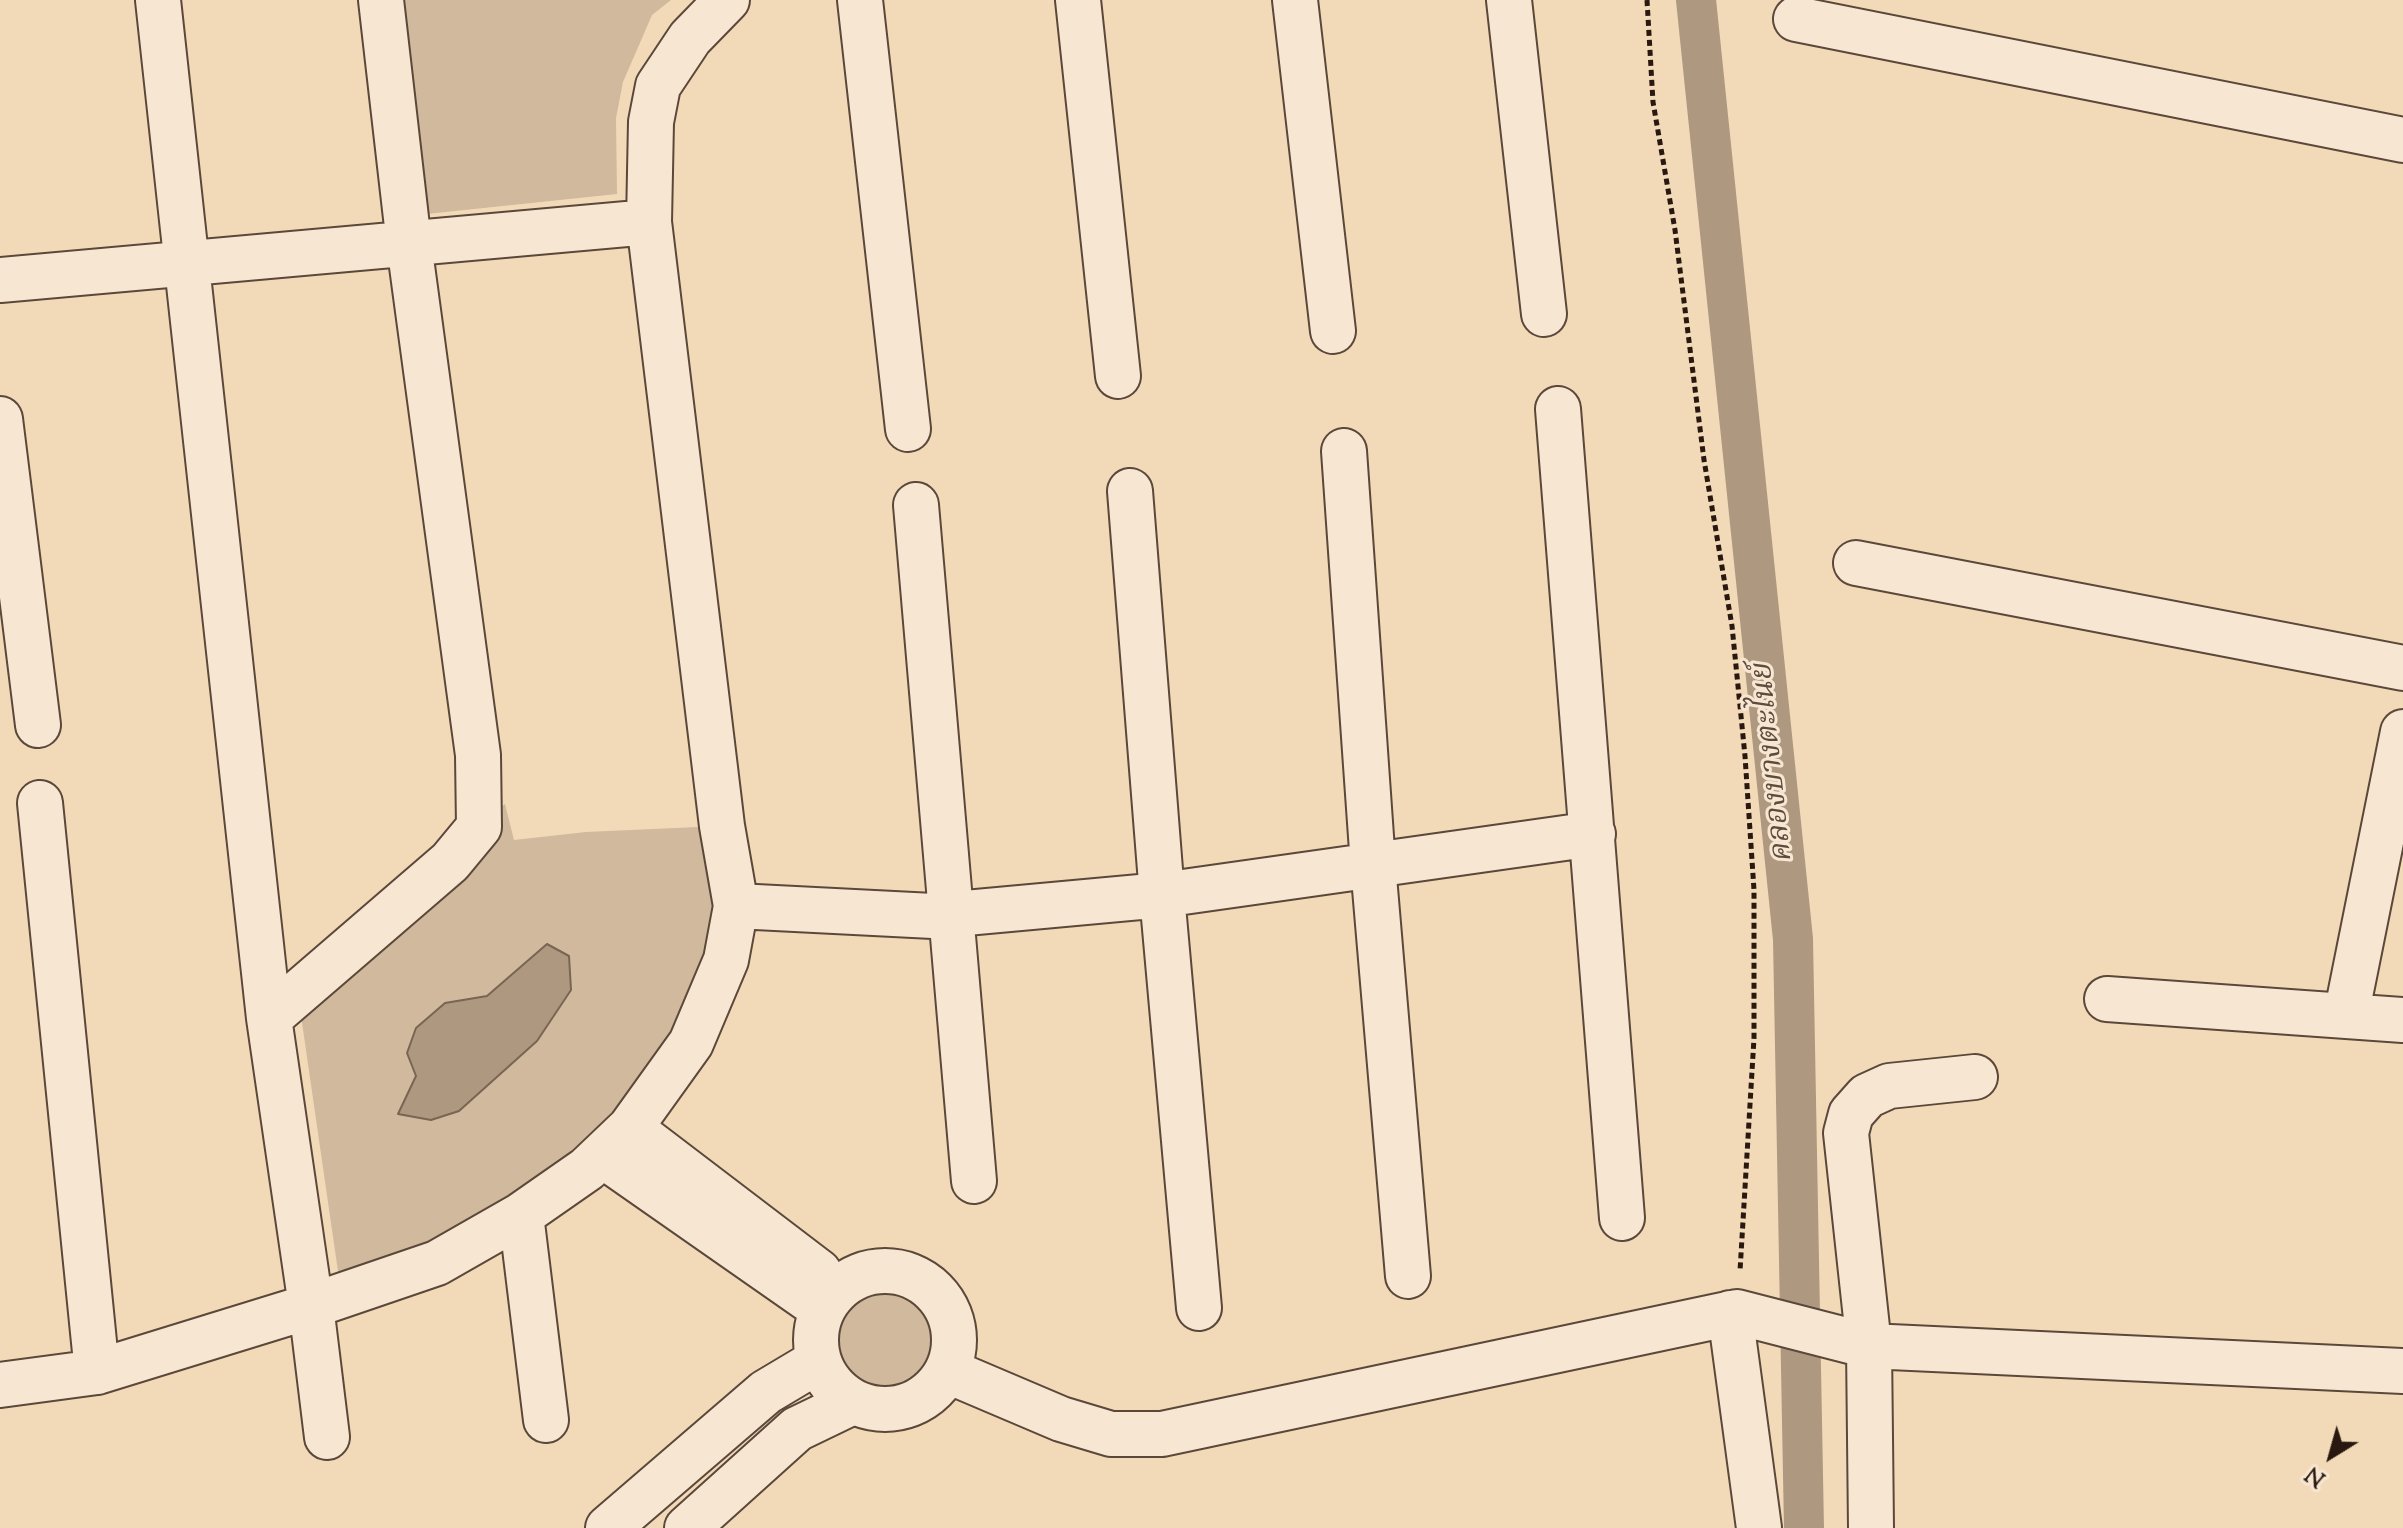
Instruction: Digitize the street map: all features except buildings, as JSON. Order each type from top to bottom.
[{"type":"street","points":[[158,0],[269,1018],[327,1437]]},
{"type":"street","points":[[269,1018],[450,862],[479,827],[478,755],[409,244],[381,0]]},
{"type":"street","points":[[0,1385],[97,1372],[311,1306],[437,1263],[521,1215],[587,1169],[616,1142],[691,1043],[726,960],[736,906],[722,826],[649,222],[651,122],[658,86],[690,38],[727,0]]},
{"type":"street","points":[[860,0],[908,429]]},
{"type":"street","points":[[1078,0],[1118,376]]},
{"type":"street","points":[[1295,0],[1333,331]]},
{"type":"street","points":[[1509,0],[1544,314]]},
{"type":"street","points":[[1796,19],[1883,18],[2403,140]]},
{"type":"street","points":[[0,280],[649,222]]},
{"type":"street","points":[[1558,409],[1622,1218]]},
{"type":"street","points":[[0,419],[38,725]]},
{"type":"street","points":[[1344,451],[1373,865],[1408,1276]]},
{"type":"street","points":[[1130,491],[1199,1308]]},
{"type":"street","points":[[916,505],[974,1181]]},
{"type":"street","points":[[1856,563],[2403,668]]},
{"type":"street","points":[[2346,1016],[2403,732]]},
{"type":"street","points":[[40,803],[97,1372]]},
{"type":"street","points":[[736,906],[933,916],[1162,895],[1593,834]]},
{"type":"street","points":[[2107,999],[2403,1020]]},
{"type":"street","points":[[1871,1528],[1856,1342],[1846,1133],[1851,1114],[1867,1096],[1889,1086],[1975,1077]]},
{"type":"street","points":[[616,1142],[830,1298]]},
{"type":"street","points":[[521,1215],[546,1420]]},
{"type":"street","points":[[888,1272],[916,1276],[936,1293],[951,1317],[955,1344],[948,1371],[929,1393],[907,1406],[879,1408],[853,1402],[832,1385],[818,1361],[815,1336],[830,1298],[862,1273],[888,1272]]},
{"type":"street","points":[[1743,1314],[1759,1528]]},
{"type":"street","points":[[948,1371],[1061,1419],[1111,1434],[1162,1434],[1743,1314],[1856,1342],[2403,1371]]},
{"type":"street","points":[[608,1528],[766,1392],[818,1361]]},
{"type":"street","points":[[687,1528],[797,1429],[853,1402]]},
{"type":"street","points":[[696,1453],[730,1489]]},
{"type":"path","points":[[1647,0],[1653,102],[1675,230],[1704,460],[1732,626],[1745,756],[1754,890],[1754,1038],[1743,1314]]},
{"type":"shaded area","points":[[396,0],[671,0],[652,15],[623,82],[616,118],[617,194],[417,215]]},
{"type":"shaded area","points":[[505,804],[514,840],[586,832],[720,826],[731,896],[687,1038],[587,1160],[341,1292],[297,988]]},
{"type":"shaded area","points":[[547,944],[569,956],[571,990],[537,1041],[459,1111],[431,1120],[398,1114],[416,1076],[407,1053],[416,1028],[445,1003],[487,996]]},
{"type":"shaded area","points":[[885,1271],[911,1276],[934,1291],[949,1314],[954,1340],[949,1366],[934,1389],[911,1404],[885,1409],[859,1404],[836,1389],[821,1366],[816,1340],[821,1314],[836,1291],[859,1276]]},
{"type":"waterway","name":"คลองบางตะไนย์","points":[[1696,0],[1793,939],[1804,1528]]}]
